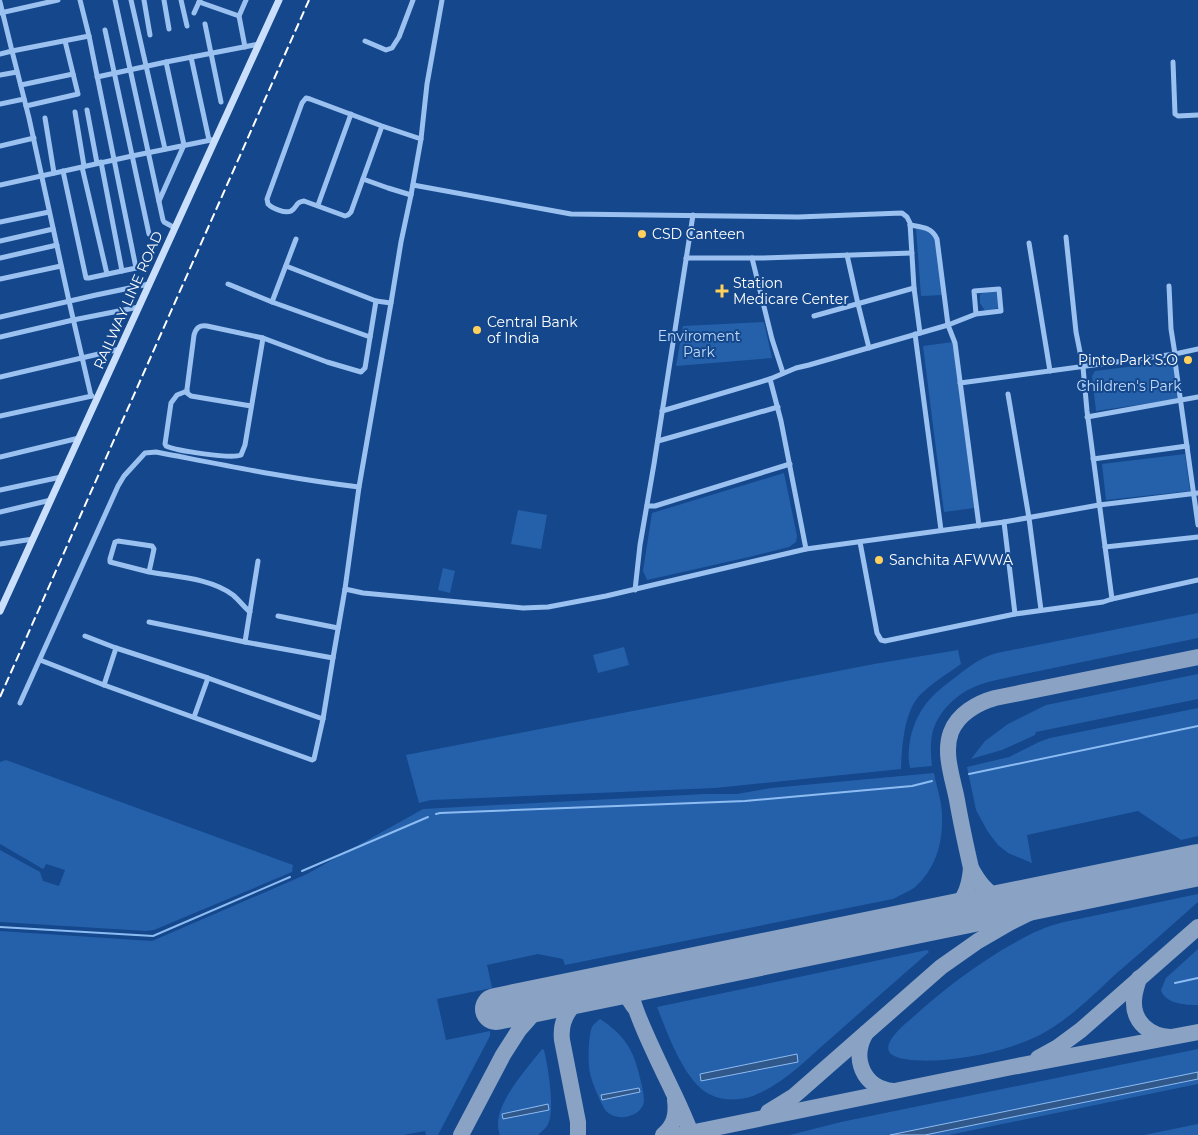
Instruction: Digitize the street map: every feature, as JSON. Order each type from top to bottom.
[{"type":"street","points":[[1,12],[58,0]]},
{"type":"street","points":[[63,171],[86,278],[135,268],[89,36],[80,0]]},
{"type":"street","points":[[115,0],[164,222],[175,228]]},
{"type":"street","points":[[131,0],[165,149]]},
{"type":"street","points":[[144,0],[150,35]]},
{"type":"street","points":[[164,0],[169,29]]},
{"type":"street","points":[[181,0],[187,26]]},
{"type":"street","points":[[245,46],[239,16],[246,0]]},
{"type":"street","name":"RAILWAY LINE ROAD","points":[[0,611],[150,284],[212,139],[279,0]]},
{"type":"street","points":[[365,41],[386,50],[392,48],[399,37],[413,0]]},
{"type":"street","points":[[40,660],[312,760],[314,759],[323,719],[345,589],[359,487],[401,242],[421,139],[427,84],[442,0]]},
{"type":"street","points":[[194,13],[200,1],[239,16]]},
{"type":"street","points":[[0,2],[34,138],[91,396]]},
{"type":"street","points":[[205,24],[221,102]]},
{"type":"street","points":[[104,30],[149,234]]},
{"type":"street","points":[[0,32],[7,31]]},
{"type":"street","points":[[0,54],[89,36]]},
{"type":"street","points":[[26,106],[78,94],[65,41]]},
{"type":"street","points":[[97,77],[259,44]]},
{"type":"street","points":[[0,185],[212,139],[191,57]]},
{"type":"street","points":[[159,201],[184,145],[166,62]]},
{"type":"street","points":[[1173,62],[1175,114],[1178,116],[1198,115]]},
{"type":"street","points":[[0,76],[17,72]]},
{"type":"street","points":[[21,86],[73,74]]},
{"type":"street","points":[[0,104],[24,98]]},
{"type":"street","points":[[382,126],[348,216],[302,201],[291,211],[285,212],[269,205],[267,198],[304,99],[310,99],[421,139]]},
{"type":"street","points":[[87,110],[122,271]]},
{"type":"street","points":[[75,112],[83,166],[107,274]]},
{"type":"street","points":[[318,205],[351,114]]},
{"type":"street","points":[[45,118],[54,173]]},
{"type":"street","points":[[0,146],[34,138]]},
{"type":"street","points":[[363,179],[411,195]]},
{"type":"street","points":[[413,184],[571,214],[798,217],[905,214],[910,225],[917,334],[941,530]]},
{"type":"street","points":[[0,222],[50,212]]},
{"type":"street","points":[[635,590],[640,545],[658,441],[692,215]]},
{"type":"street","points":[[910,225],[928,229],[936,236],[948,325],[955,343],[979,526]]},
{"type":"street","points":[[0,241],[53,229]]},
{"type":"street","points":[[1066,237],[1076,332],[1083,367],[1112,599]]},
{"type":"street","points":[[272,302],[296,239]]},
{"type":"street","points":[[1029,243],[1050,371]]},
{"type":"street","points":[[0,258],[57,245]]},
{"type":"street","points":[[686,258],[740,259],[912,253]]},
{"type":"street","points":[[847,255],[869,348]]},
{"type":"street","points":[[752,258],[772,339],[783,374]]},
{"type":"street","points":[[0,279],[61,266]]},
{"type":"street","points":[[286,266],[376,301],[391,303]]},
{"type":"street","points":[[0,317],[150,284]]},
{"type":"street","points":[[228,284],[370,337]]},
{"type":"street","points":[[1169,286],[1171,330],[1187,446],[1196,493],[1198,525]]},
{"type":"street","points":[[814,316],[914,288]]},
{"type":"street","points":[[662,411],[770,379],[809,364],[948,325],[976,314],[1000,311],[999,289],[974,290],[976,314]]},
{"type":"street","points":[[187,392],[194,335],[200,326],[263,338],[328,362],[362,372],[365,368],[376,301]]},
{"type":"street","points":[[0,337],[73,320],[139,308]]},
{"type":"street","points":[[187,392],[175,397],[172,403],[165,444],[167,448],[240,456],[244,449],[263,338]]},
{"type":"street","points":[[0,377],[120,349]]},
{"type":"street","points":[[960,383],[1175,354],[1198,349]]},
{"type":"street","points":[[770,379],[778,407],[806,549]]},
{"type":"street","points":[[187,392],[191,396],[251,406]]},
{"type":"street","points":[[0,416],[99,394]]},
{"type":"street","points":[[1008,394],[1029,518],[1041,610]]},
{"type":"street","points":[[1088,417],[1198,397]]},
{"type":"street","points":[[658,441],[778,407]]},
{"type":"street","points":[[0,457],[79,438]]},
{"type":"street","points":[[1093,459],[1187,446]]},
{"type":"street","points":[[20,703],[118,486],[124,476],[145,452],[156,452],[330,484],[359,487]]},
{"type":"street","points":[[647,506],[656,506],[790,464]]},
{"type":"street","points":[[0,490],[62,477]]},
{"type":"street","points":[[345,589],[363,593],[523,608],[541,608],[635,590],[806,549],[979,526],[1099,506],[1196,493]]},
{"type":"street","points":[[0,512],[51,500]]},
{"type":"street","points":[[1004,522],[1015,614]]},
{"type":"street","points":[[1105,547],[1198,537]]},
{"type":"street","points":[[0,544],[33,539]]},
{"type":"street","points":[[150,572],[153,547],[115,542],[110,562],[150,572],[213,585],[233,596],[250,612]]},
{"type":"street","points":[[860,542],[877,633],[881,640],[885,641],[1015,614],[1103,602],[1198,580]]},
{"type":"street","points":[[245,642],[258,561]]},
{"type":"street","points":[[278,616],[338,628]]},
{"type":"street","points":[[149,622],[333,658]]},
{"type":"street","points":[[85,636],[323,719]]},
{"type":"street","points":[[104,684],[116,648]]},
{"type":"street","points":[[194,717],[208,678]]},
{"type":"green space","points":[[916,228],[926,231],[935,237],[943,295],[921,296]]},
{"type":"green space","points":[[998,291],[999,308],[985,311],[980,303],[980,294]]},
{"type":"green space","name":"Enviroment Park","points":[[764,322],[772,358],[676,366],[683,326]]},
{"type":"green space","points":[[953,342],[974,508],[944,512],[923,346]]},
{"type":"green space","name":"Children's Park","points":[[1173,361],[1178,399],[1096,411],[1092,376],[1095,371]]},
{"type":"green space","points":[[1185,454],[1190,491],[1106,500],[1102,464]]},
{"type":"green space","points":[[784,473],[797,536],[796,542],[789,547],[647,580],[643,571],[652,513]]},
{"type":"green space","points":[[518,510],[547,515],[541,549],[511,544]]},
{"type":"green space","points":[[443,568],[455,571],[450,593],[438,590]]},
{"type":"green space","points":[[1198,613],[1198,638],[994,680],[967,690],[947,706],[934,727],[931,739],[932,766],[910,768],[909,750],[912,731],[924,706],[943,687],[981,659],[997,653]]},
{"type":"green space","points":[[624,647],[629,665],[598,673],[593,655]]},
{"type":"green space","points":[[958,650],[961,664],[920,695],[910,710],[905,730],[901,769],[715,788],[431,800],[419,803],[406,755],[874,664]]},
{"type":"green space","points":[[1198,674],[1198,699],[1036,732],[1035,735],[1002,750],[971,759],[985,741],[1008,724],[1046,705]]},
{"type":"green space","points":[[1198,708],[1198,836],[1181,840],[1138,811],[1027,835],[1032,863],[1008,853],[998,845],[988,832],[976,810],[967,767],[1009,757],[1050,738]]},
{"type":"green space","points":[[6,760],[293,865],[292,872],[154,930],[0,922],[0,850],[40,872],[43,881],[59,886],[65,870],[46,864],[43,869],[0,844],[0,762]]},
{"type":"green space","points":[[934,773],[942,815],[941,836],[937,855],[922,881],[914,888],[893,899],[565,965],[563,959],[538,954],[487,965],[492,988],[437,999],[446,1040],[490,1031],[490,1036],[438,1135],[426,1135],[425,1131],[403,1135],[0,1135],[0,931],[152,941],[307,874],[423,809],[705,794],[737,794],[771,788]]},
{"type":"green space","points":[[1198,894],[1198,902],[1090,998],[1070,1015],[1038,1036],[992,1052],[943,1060],[916,1060],[895,1057],[888,1050],[895,1034],[936,997],[975,968],[1027,936],[1064,922]]},
{"type":"green space","points":[[1198,949],[1198,1005],[1171,1001],[1163,995],[1161,990],[1166,978]]},
{"type":"green space","points":[[927,950],[929,952],[793,1071],[764,1091],[742,1099],[719,1098],[700,1088],[677,1055],[657,1007]],"holes":[[[797,1054],[798,1062],[701,1081],[700,1074]]]},
{"type":"green space","points":[[600,1019],[615,1030],[626,1042],[637,1065],[644,1101],[639,1111],[629,1116],[617,1117],[607,1112],[594,1087],[589,1069],[590,1037],[592,1027]]},
{"type":"green space","points":[[542,1049],[546,1057],[551,1100],[550,1119],[547,1126],[538,1135],[500,1135],[498,1124],[504,1101]]},
{"type":"green space","points":[[1198,1049],[1198,1072],[890,1135],[790,1135],[841,1122]]},
{"type":"green space","points":[[1198,1079],[1198,1084],[949,1135],[925,1135]]},
{"type":"green space","points":[[1198,1124],[1198,1135],[1144,1135]]},
{"type":"shaded area","points":[[797,1054],[798,1062],[701,1081],[700,1074]]},
{"type":"shaded area","points":[[1198,1072],[1198,1079],[925,1135],[890,1135]]},
{"type":"shaded area","points":[[639,1088],[640,1092],[602,1100],[601,1095]]},
{"type":"shaded area","points":[[548,1104],[549,1110],[503,1119],[502,1114]]},
{"type":"waterway","points":[[969,774],[1198,726]]},
{"type":"waterway","points":[[436,814],[745,801],[912,786],[932,781]]},
{"type":"waterway","points":[[302,871],[428,817]]},
{"type":"waterway","points":[[0,927],[153,936],[290,877]]},
{"type":"waterway","points":[[1175,983],[1198,978]]},
{"type":"taxiway","points":[[1039,898],[1016,900],[999,898],[984,888],[971,868],[948,757],[949,740],[954,726],[969,710],[995,698],[1198,657]]},
{"type":"taxiway","points":[[922,922],[943,914],[957,905],[967,890],[971,868]]},
{"type":"taxiway","points":[[768,1112],[794,1096],[941,967],[978,941],[1041,907],[1119,881]]},
{"type":"taxiway","points":[[1038,1058],[1058,1047],[1081,1030],[1198,927]]},
{"type":"taxiway","points":[[653,977],[635,986],[632,992],[633,999],[649,1041],[692,1135]]},
{"type":"taxiway","points":[[1139,978],[1134,998],[1136,1015],[1150,1031],[1170,1037]]},
{"type":"taxiway","points":[[600,987],[620,991],[634,1007]]},
{"type":"taxiway","points":[[578,1135],[578,1122],[562,1040],[563,1023],[570,1009],[597,988]]},
{"type":"taxiway","points":[[461,1135],[503,1055],[519,1030],[548,1001],[573,993]]},
{"type":"taxiway","points":[[680,1135],[1012,1067],[1198,1032]]},
{"type":"taxiway","points":[[866,1033],[860,1052],[860,1062],[863,1070],[867,1078],[874,1084],[883,1089],[893,1091]]},
{"type":"taxiway","points":[[663,1135],[670,1128],[674,1120],[676,1111],[675,1100]]},
{"type":"runway","points":[[496,1009],[1198,865]]},
{"type":"railway","points":[[0,697],[309,0]]},
{"type":"place","name":"CSD Canteen","points":[[642,234]]},
{"type":"place","name":"Station Medicare Center","points":[[722,291]]},
{"type":"place","name":"Central Bank of India","points":[[477,330]]},
{"type":"place","name":"Pinto Park S.O","points":[[1188,360]]},
{"type":"place","name":"Sanchita AFWWA","points":[[879,560]]}]
